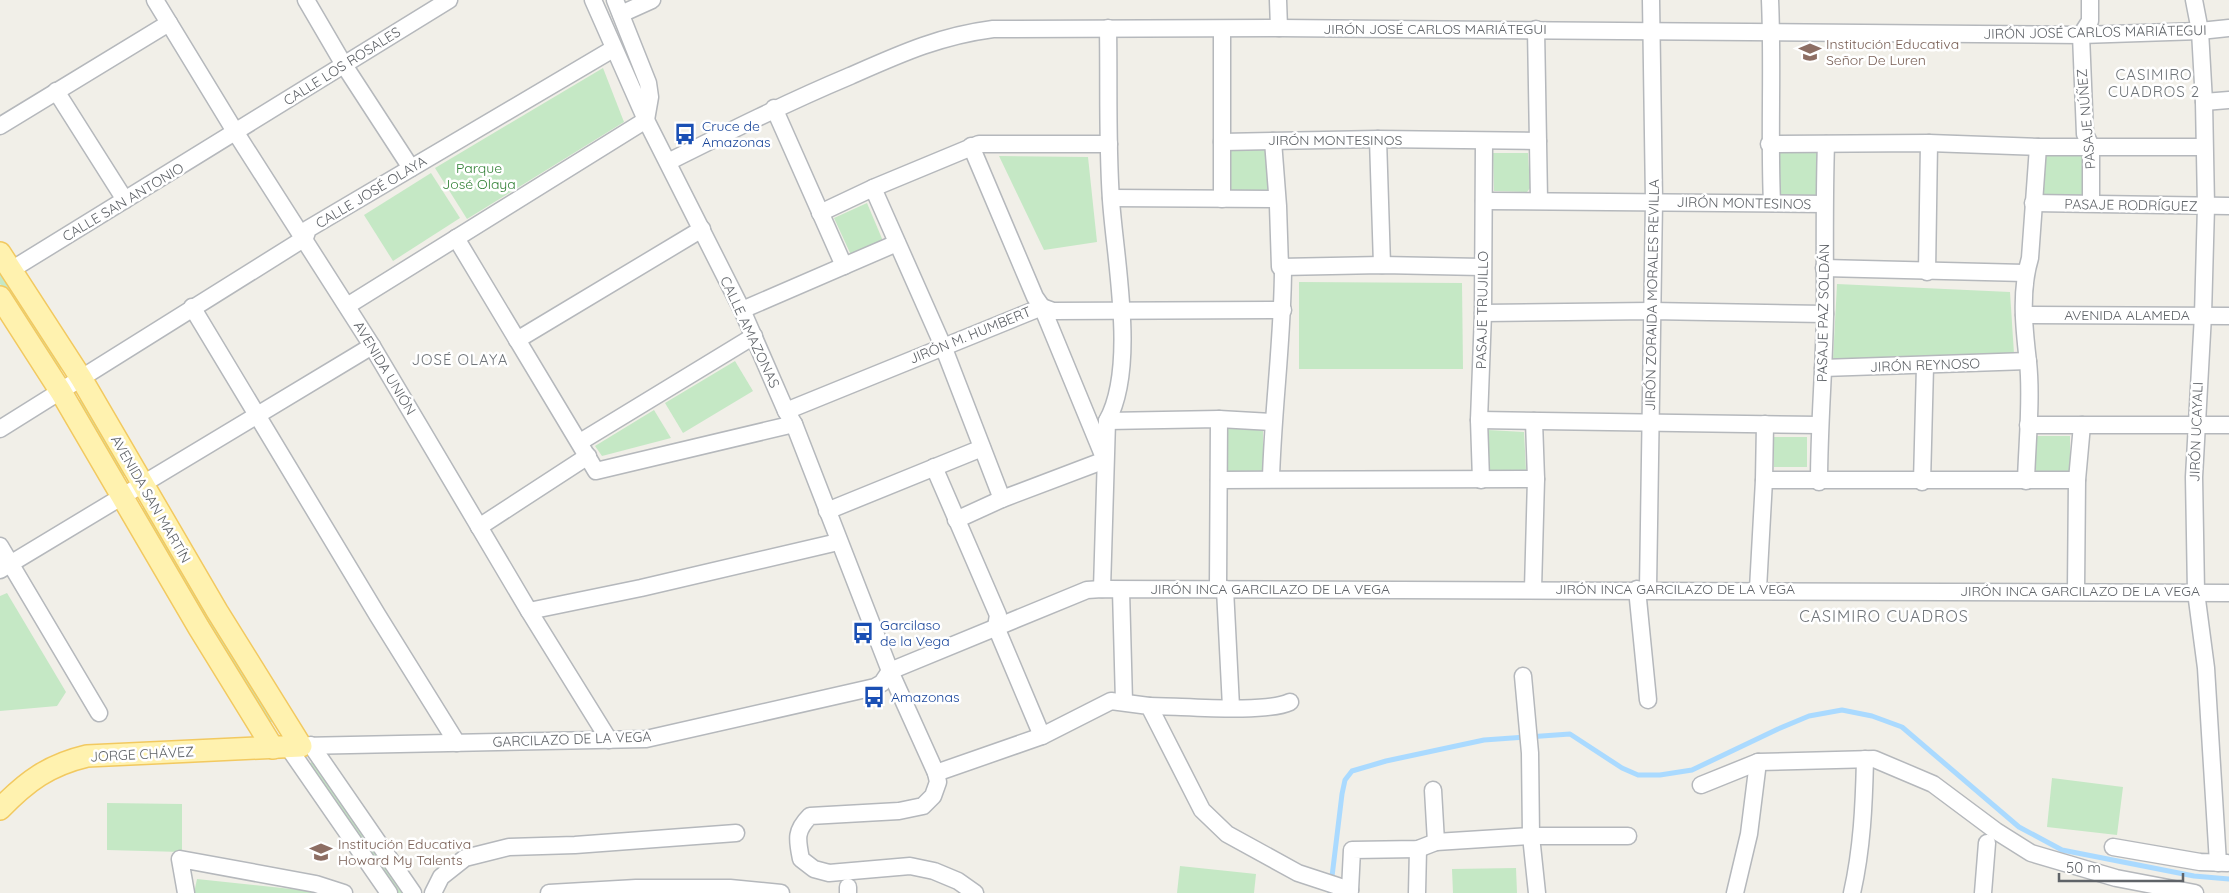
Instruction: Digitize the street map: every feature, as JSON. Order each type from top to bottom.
[{"type":"main road","name":"AVENIDA SAN MARTÍN","points":[[6,262],[81,378],[217,610],[294,747]]},
{"type":"main road","name":"AVENIDA SAN MARTÍN","points":[[0,297],[61,392],[198,628],[294,747]]},
{"type":"main road","name":"JORGE CHÁVEZ","points":[[0,809],[20,790],[46,770],[61,763],[87,756],[294,747]]},
{"type":"street","name":"AVENIDA UNIÓN","points":[[155,0],[236,133],[305,238],[372,346],[529,611],[609,740]]},
{"type":"street","points":[[306,0],[344,65],[411,168]]},
{"type":"street","name":"CALLE LOS ROSALES","points":[[236,133],[449,0]]},
{"type":"street","name":"CALLE AMAZONAS","points":[[593,0],[613,49],[646,120],[754,336],[790,418],[890,670],[937,778]]},
{"type":"street","points":[[347,306],[646,120],[650,97],[648,82],[618,7],[652,0]]},
{"type":"street","points":[[1278,0],[1279,28]]},
{"type":"street","name":"JIRÓN ZORAIDA MORALES REVILLA","points":[[1648,700],[1643,589],[1650,422],[1654,201],[1651,0]]},
{"type":"street","points":[[1770,0],[1769,144],[1772,203]]},
{"type":"street","points":[[2081,35],[2090,21],[2090,0]]},
{"type":"street","name":"JIRÓN UCAYALI","points":[[2194,0],[2200,31],[2204,102],[2206,206],[2203,315],[2195,425],[2196,592],[2206,668],[2223,863]]},
{"type":"street","points":[[0,126],[168,22]]},
{"type":"street","name":"JIRÓN JOSÉ CARLOS MARIÁTEGUI","points":[[668,162],[774,108],[925,43],[950,36],[1003,28],[1536,29],[2081,35],[2200,31],[2229,28]]},
{"type":"street","points":[[1102,589],[1107,421],[1113,410],[1120,384],[1122,310],[1111,198],[1108,28]]},
{"type":"street","points":[[1222,29],[1222,199]]},
{"type":"street","points":[[1536,29],[1539,200]]},
{"type":"street","name":"PASAJE NÚÑEZ","points":[[2081,35],[2085,134],[2091,146],[2091,203]]},
{"type":"street","name":"CALLE JOSÉ OLAYA","points":[[0,429],[305,238],[308,229],[613,49]]},
{"type":"street","points":[[56,91],[125,200]]},
{"type":"street","points":[[2204,102],[2229,100]]},
{"type":"street","points":[[774,108],[844,266]]},
{"type":"street","name":"CALLE SAN ANTONIO","points":[[6,262],[125,200],[236,133]]},
{"type":"street","points":[[1271,478],[1272,422],[1283,310],[1282,267],[1273,140]]},
{"type":"street","name":"JIRÓN MONTESINOS","points":[[1222,142],[1273,140],[1538,141]]},
{"type":"street","points":[[1378,140],[1382,265]]},
{"type":"street","name":"PASAJE TRUJILLO","points":[[1481,480],[1479,420],[1483,313],[1484,141]]},
{"type":"street","points":[[1769,144],[1929,143],[2038,147],[2204,147]]},
{"type":"street","points":[[1927,272],[1929,143]]},
{"type":"street","points":[[820,213],[873,188],[979,144],[1109,144]]},
{"type":"street","name":"PASAJE PAZ SOLDÁN","points":[[1819,482],[1819,424],[1825,314],[1824,204],[1826,144]]},
{"type":"street","points":[[971,146],[1035,297],[1042,307],[1105,460]]},
{"type":"street","points":[[2026,481],[2028,361],[2024,315],[2038,147]]},
{"type":"street","points":[[873,188],[943,346],[1002,499]]},
{"type":"street","points":[[1111,198],[1276,199]]},
{"type":"street","name":"JIRÓN MONTESINOS","points":[[1484,201],[1824,204]]},
{"type":"street","name":"PASAJE RODRÍGUEZ","points":[[2033,203],[2229,206]]},
{"type":"street","points":[[518,340],[702,229]]},
{"type":"street","points":[[456,238],[584,449]]},
{"type":"street","points":[[742,310],[898,243]]},
{"type":"street","points":[[1282,267],[1382,265],[1482,268]]},
{"type":"street","points":[[1824,268],[1927,272],[2027,266]]},
{"type":"street","points":[[192,307],[458,743]]},
{"type":"street","name":"JIRÓN M. HUMBERT","points":[[584,449],[596,471],[790,418],[943,346],[1042,307],[1053,311],[1283,310]]},
{"type":"street","points":[[1483,313],[1651,311],[1825,314]]},
{"type":"street","name":"AVENIDA ALAMEDA","points":[[2024,315],[2229,316]]},
{"type":"street","points":[[479,526],[584,449],[754,336]]},
{"type":"street","points":[[5,567],[372,346]]},
{"type":"street","name":"JIRÓN REYNOSO","points":[[1823,368],[2028,361]]},
{"type":"street","points":[[1922,482],[1925,366]]},
{"type":"street","points":[[1107,421],[1219,419],[1272,422]]},
{"type":"street","points":[[1219,419],[1222,589],[1231,707]]},
{"type":"street","points":[[1479,420],[1819,424]]},
{"type":"street","points":[[1533,589],[1536,479],[1534,421]]},
{"type":"street","points":[[1758,589],[1765,424]]},
{"type":"street","points":[[2028,425],[2229,425]]},
{"type":"street","points":[[2076,590],[2077,480],[2082,425]]},
{"type":"street","points":[[827,511],[982,448]]},
{"type":"street","points":[[956,520],[1002,499],[1105,460]]},
{"type":"street","points":[[934,467],[998,614],[996,627],[1042,736]]},
{"type":"street","points":[[1219,480],[1271,478],[1536,479]]},
{"type":"street","points":[[1764,480],[1819,482],[2077,480]]},
{"type":"street","points":[[529,611],[641,588],[838,542]]},
{"type":"street","points":[[0,546],[5,567],[99,713]]},
{"type":"street","name":"JIRÓN INCA GARCILAZO DE LA VEGA","points":[[890,670],[1087,590],[1102,589],[1758,589],[2229,592]]},
{"type":"street","points":[[1121,590],[1124,702]]},
{"type":"street","name":"GARCILAZO DE LA VEGA","points":[[294,747],[646,739],[875,686],[882,683],[890,670]]},
{"type":"street","points":[[1523,682],[1530,754],[1531,836],[1537,893]]},
{"type":"street","points":[[975,893],[950,878],[910,866],[829,874],[814,869],[801,859],[798,840],[800,826],[810,816],[899,811],[923,806],[933,796],[937,778],[1042,736],[1111,701],[1149,706],[1231,707],[1283,705],[1290,702]]},
{"type":"street","points":[[1149,706],[1202,810],[1227,834],[1298,873],[1344,889],[1352,850],[1418,849],[1436,842],[1531,836],[1628,836]]},
{"type":"street","name":"AVENIDA SAN MARTÍN","points":[[294,747],[388,893]]},
{"type":"street","name":"AVENIDA SAN MARTÍN","points":[[294,747],[413,893]]},
{"type":"street","points":[[1852,893],[1860,852],[1864,810],[1865,759]]},
{"type":"street","points":[[1702,785],[1758,762],[1874,759],[1933,784],[1996,831],[2032,853],[2116,878],[2195,893]]},
{"type":"street","points":[[1735,893],[1749,834],[1758,762]]},
{"type":"street","points":[[1433,790],[1436,842]]},
{"type":"street","points":[[433,893],[441,877],[465,858],[509,847],[576,845],[736,833]]},
{"type":"street","points":[[1983,893],[1987,843]]},
{"type":"street","points":[[2112,847],[2200,862],[2223,863]]},
{"type":"street","points":[[1417,893],[1418,849]]},
{"type":"street","points":[[186,893],[180,859],[316,884],[344,893]]},
{"type":"street","points":[[549,893],[594,892],[636,888],[681,891],[730,888],[772,892]]},
{"type":"green space","name":"Parque José Olaya","points":[[603,68],[624,122],[467,219],[435,168]]},
{"type":"green space","points":[[1266,149],[1269,191],[1230,191],[1230,150]]},
{"type":"green space","points":[[1776,149],[1819,151],[1818,198],[1775,197]]},
{"type":"green space","points":[[1493,153],[1528,153],[1530,188],[1527,192],[1494,191]]},
{"type":"green space","points":[[2042,154],[2086,154],[2086,198],[2042,198]]},
{"type":"green space","points":[[999,156],[1088,157],[1097,242],[1044,250]]},
{"type":"green space","points":[[431,173],[460,218],[393,261],[364,215]]},
{"type":"green space","points":[[867,203],[883,241],[851,255],[834,218]]},
{"type":"green space","points":[[0,272],[65,366],[57,372],[0,284]]},
{"type":"green space","points":[[1299,282],[1462,283],[1463,369],[1299,369]]},
{"type":"green space","points":[[1837,284],[2010,292],[2014,354],[1833,360]]},
{"type":"green space","points":[[735,361],[753,391],[683,433],[665,403]]},
{"type":"green space","points":[[84,397],[129,473],[120,478],[75,403]]},
{"type":"green space","points":[[654,410],[671,438],[602,456],[595,446]]},
{"type":"green space","points":[[1227,429],[1263,429],[1263,471],[1227,471]]},
{"type":"green space","points":[[1488,430],[1524,432],[1526,471],[1489,471]]},
{"type":"green space","points":[[2036,436],[2070,436],[2070,473],[2036,472]]},
{"type":"green space","points":[[1774,437],[1807,437],[1807,467],[1774,467]]},
{"type":"green space","points":[[147,505],[275,720],[268,724],[138,511]]},
{"type":"green space","points":[[7,593],[66,692],[57,706],[0,711],[0,596]]},
{"type":"green space","points":[[313,761],[405,893],[397,893],[308,765]]},
{"type":"green space","points":[[2052,778],[2123,787],[2117,835],[2047,827]]},
{"type":"green space","points":[[107,803],[182,804],[182,852],[107,850]]},
{"type":"green space","points":[[1180,866],[1256,874],[1254,893],[1177,893]]},
{"type":"green space","points":[[1516,868],[1517,893],[1453,893],[1452,869]]},
{"type":"green space","points":[[197,879],[310,891],[315,893],[194,893]]},
{"type":"waterway","points":[[1330,893],[1342,794],[1345,780],[1352,771],[1386,761],[1484,740],[1570,734],[1622,768],[1638,775],[1660,775],[1692,770],[1809,716],[1842,710],[1872,716],[1902,727],[2019,827],[2062,850],[2194,876],[2229,879]]},
{"type":"place","name":"Institución Educativa Señor De Luren","points":[[1810,52]]},
{"type":"place","name":"Cruce de Amazonas","points":[[685,134]]},
{"type":"place","name":"Garcilaso de la Vega","points":[[863,633]]},
{"type":"place","name":"Amazonas","points":[[874,697]]},
{"type":"place","name":"Institución Educativa Howard My Talents","points":[[321,852]]},
{"type":"district","name":"CASIMIRO CUADROS 2","points":[[2154,84]]},
{"type":"district","name":"JOSÉ OLAYA","points":[[460,360]]},
{"type":"district","name":"CASIMIRO CUADROS","points":[[1884,616]]}]
